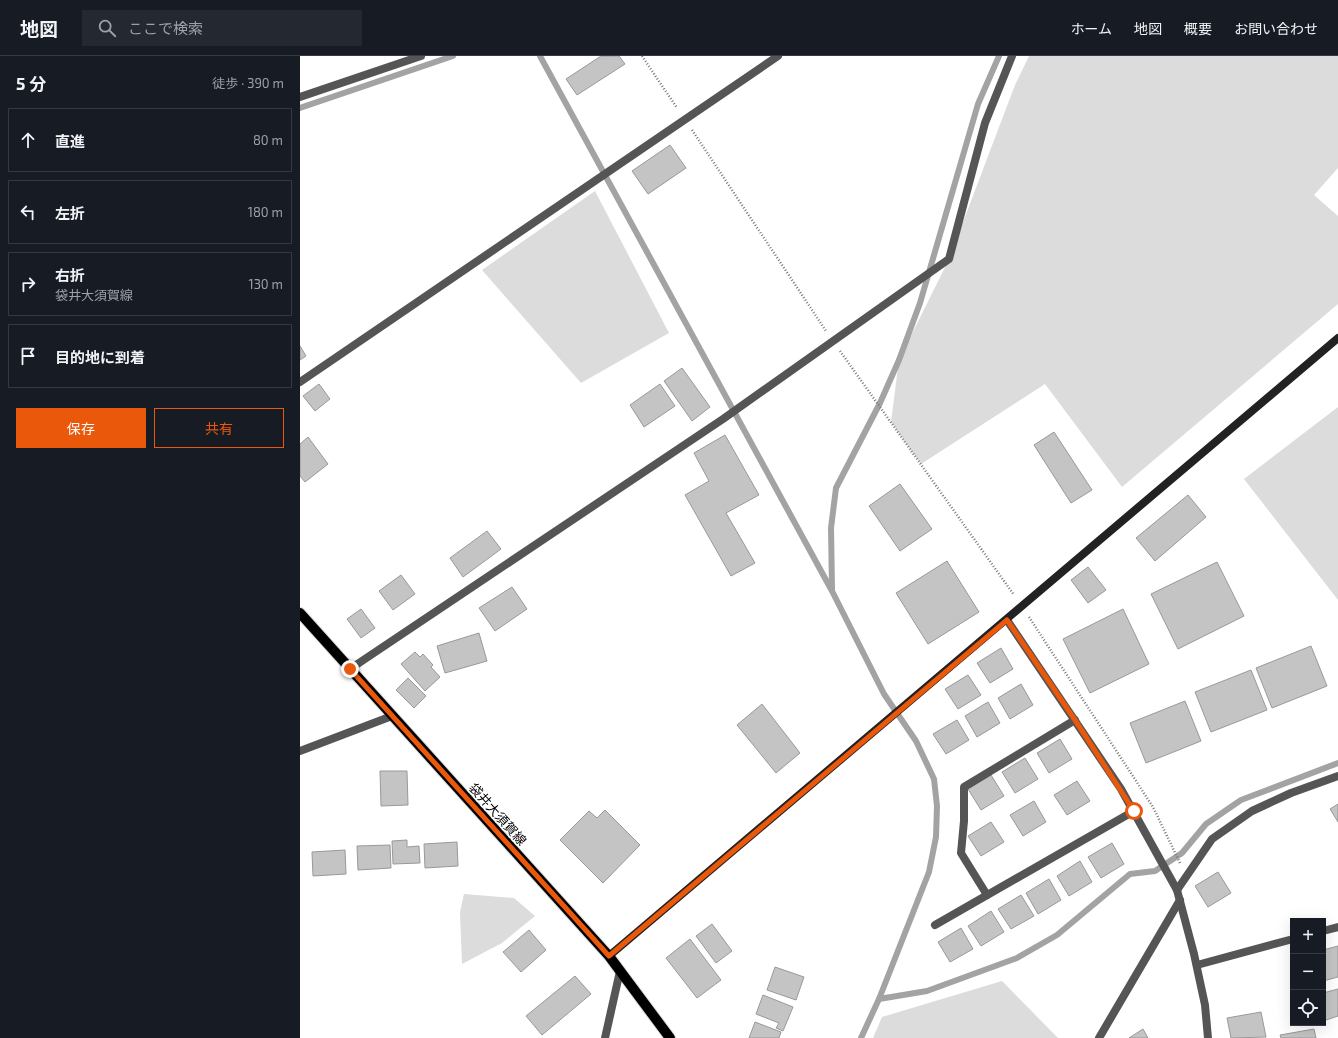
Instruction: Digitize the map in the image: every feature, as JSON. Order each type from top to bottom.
[{"type":"main road","name":"袋井大須賀線","points":[[300,613],[609,956],[670,1038]]},
{"type":"street","points":[[300,97],[421,56]]},
{"type":"street","points":[[300,382],[778,56]]},
{"type":"street","points":[[350,669],[723,419],[949,260],[985,123],[1012,56]]},
{"type":"street","points":[[609,956],[1338,338]]},
{"type":"street","points":[[1007,620],[1075,720],[1134,811],[1177,890],[1197,965],[1205,1005],[1208,1038]]},
{"type":"street","points":[[300,751],[392,716]]},
{"type":"street","points":[[987,895],[961,853],[964,821],[964,787],[1075,720]]},
{"type":"street","points":[[1177,890],[1212,839],[1252,811],[1291,793],[1338,776]]},
{"type":"street","points":[[935,925],[1134,811]]},
{"type":"street","points":[[1099,1038],[1180,900]]},
{"type":"street","points":[[1326,930],[1338,927]]},
{"type":"street","points":[[1197,965],[1290,940]]},
{"type":"street","points":[[605,1038],[620,970]]},
{"type":"shaded area","points":[[1029,56],[1338,56],[1338,168],[1314,195],[1338,216],[1338,304],[1122,487],[1045,384],[921,464],[891,422],[899,360],[949,259],[1015,85]]},
{"type":"shaded area","points":[[595,191],[669,333],[581,383],[482,270]]},
{"type":"shaded area","points":[[1338,407],[1338,600],[1244,479]]},
{"type":"shaded area","points":[[464,894],[514,898],[535,916],[502,943],[462,964],[460,912]]},
{"type":"shaded area","points":[[1002,981],[1058,1038],[873,1038],[882,1017]]},
{"type":"building","points":[[601,56],[619,56],[625,64],[577,95],[566,79]]},
{"type":"building","points":[[670,145],[686,168],[648,194],[632,171]]},
{"type":"building","points":[[300,346],[306,356],[300,360]]},
{"type":"building","points":[[682,368],[710,407],[692,421],[664,381]]},
{"type":"building","points":[[319,384],[330,399],[315,411],[303,396]]},
{"type":"building","points":[[660,384],[675,406],[644,427],[630,405]]},
{"type":"building","points":[[1054,432],[1092,490],[1071,503],[1034,445]]},
{"type":"building","points":[[725,435],[759,495],[726,513],[755,563],[731,576],[685,495],[709,481],[694,453]]},
{"type":"building","points":[[308,437],[328,464],[305,482],[300,476],[300,444]]},
{"type":"building","points":[[900,484],[932,529],[900,551],[869,506]]},
{"type":"building","points":[[1188,495],[1206,517],[1155,561],[1136,538]]},
{"type":"building","points":[[487,531],[501,549],[463,577],[450,558]]},
{"type":"building","points":[[947,561],[979,612],[928,644],[896,593]]},
{"type":"building","points":[[1217,562],[1244,616],[1178,649],[1151,594]]},
{"type":"building","points":[[1088,567],[1106,590],[1088,603],[1071,580]]},
{"type":"building","points":[[401,575],[415,594],[393,610],[379,591]]},
{"type":"building","points":[[512,587],[527,609],[495,631],[479,608]]},
{"type":"building","points":[[361,609],[375,628],[361,638],[347,619]]},
{"type":"building","points":[[1123,609],[1149,664],[1090,693],[1063,639]]},
{"type":"building","points":[[479,633],[487,661],[445,673],[437,646]]},
{"type":"building","points":[[1311,646],[1327,686],[1272,708],[1256,668]]},
{"type":"building","points":[[1001,648],[1013,669],[990,683],[977,663]]},
{"type":"building","points":[[415,652],[420,657],[423,654],[433,665],[431,667],[440,677],[425,691],[401,664]]},
{"type":"building","points":[[1251,670],[1267,710],[1211,732],[1195,692]]},
{"type":"building","points":[[968,675],[981,695],[958,709],[945,689]]},
{"type":"building","points":[[408,678],[426,696],[414,708],[396,690]]},
{"type":"building","points":[[1021,684],[1033,705],[1010,719],[998,698]]},
{"type":"building","points":[[1185,701],[1201,741],[1146,763],[1130,723]]},
{"type":"building","points":[[988,702],[1000,723],[977,737],[965,716]]},
{"type":"building","points":[[762,704],[800,753],[776,773],[737,725]]},
{"type":"building","points":[[957,720],[969,740],[946,754],[933,734]]},
{"type":"building","points":[[1060,739],[1072,759],[1049,773],[1037,753]]},
{"type":"building","points":[[1025,758],[1038,779],[1015,793],[1002,772]]},
{"type":"building","points":[[380,771],[407,771],[408,805],[381,806]]},
{"type":"building","points":[[991,775],[1004,796],[981,810],[968,789]]},
{"type":"building","points":[[1077,781],[1090,801],[1067,815],[1054,795]]},
{"type":"building","points":[[1034,801],[1046,822],[1023,836],[1010,815]]},
{"type":"building","points":[[1338,804],[1338,822],[1330,809]]},
{"type":"building","points":[[605,810],[640,845],[603,883],[560,840],[589,811],[597,818]]},
{"type":"building","points":[[991,822],[1004,842],[981,856],[968,836]]},
{"type":"building","points":[[407,840],[407,847],[419,846],[420,863],[393,864],[392,841]]},
{"type":"building","points":[[457,842],[458,866],[425,868],[424,844]]},
{"type":"building","points":[[1112,843],[1124,864],[1101,878],[1088,857]]},
{"type":"building","points":[[390,845],[391,868],[358,870],[357,846]]},
{"type":"building","points":[[345,850],[346,874],[313,876],[312,852]]},
{"type":"building","points":[[1080,861],[1092,882],[1069,896],[1057,876]]},
{"type":"building","points":[[1218,872],[1231,893],[1208,907],[1195,886]]},
{"type":"building","points":[[1049,879],[1061,900],[1038,914],[1026,893]]},
{"type":"building","points":[[1021,895],[1034,916],[1011,929],[998,909]]},
{"type":"building","points":[[991,911],[1004,932],[981,946],[968,926]]},
{"type":"building","points":[[712,924],[732,951],[716,963],[696,936]]},
{"type":"building","points":[[961,928],[973,949],[950,962],[938,942]]},
{"type":"building","points":[[529,930],[546,950],[521,972],[503,952]]},
{"type":"building","points":[[690,939],[721,980],[697,998],[666,958]]},
{"type":"building","points":[[1338,946],[1338,977],[1326,980],[1326,954],[1326,949]]},
{"type":"building","points":[[775,967],[804,977],[796,1000],[767,990]]},
{"type":"building","points":[[575,976],[591,994],[542,1035],[526,1016]]},
{"type":"building","points":[[1338,989],[1338,1016],[1326,1020],[1326,992]]},
{"type":"building","points":[[763,995],[793,1007],[783,1031],[776,1028],[779,1023],[756,1014]]},
{"type":"building","points":[[1261,1012],[1266,1037],[1231,1038],[1227,1018]]},
{"type":"building","points":[[755,1022],[781,1032],[779,1038],[749,1038]]},
{"type":"building","points":[[1143,1029],[1148,1038],[1129,1038]]},
{"type":"building","points":[[1314,1029],[1316,1038],[1281,1038],[1280,1035]]},
{"type":"waterway","points":[[300,108],[453,56]]},
{"type":"waterway","points":[[540,56],[832,591],[884,694],[916,741],[934,779],[937,806],[936,837],[929,872],[879,999],[861,1038]]},
{"type":"waterway","points":[[832,589],[831,528],[836,488],[880,403],[899,360],[920,303],[978,104],[999,56]]},
{"type":"waterway","points":[[879,999],[927,991],[1017,958],[1057,935],[1130,874],[1155,871],[1182,853],[1206,824],[1241,800],[1338,763]]},
{"type":"route","points":[[350,669],[609,956],[1007,620],[1121,789],[1134,811]]}]
